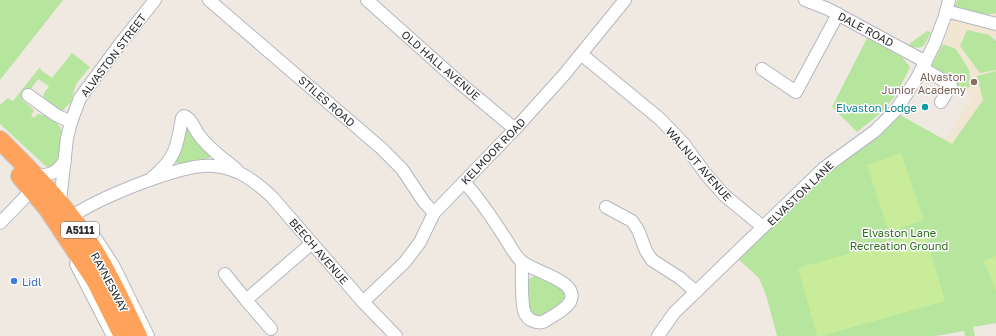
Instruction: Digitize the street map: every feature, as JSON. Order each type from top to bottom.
[{"type":"highway","name":"RAYNESWAY","points":[[0,140],[33,182],[48,208],[96,280],[123,336]]},
{"type":"highway","name":"RAYNESWAY","points":[[0,156],[74,214],[104,268],[138,336]]},
{"type":"street","name":"ALVASTON STREET","points":[[60,202],[71,122],[79,101],[88,86],[155,0]]},
{"type":"street","name":"STILES ROAD","points":[[209,0],[381,148],[402,168],[424,202],[434,213]]},
{"type":"street","name":"OLD HALL AVENUE","points":[[367,0],[461,84],[515,129]]},
{"type":"street","name":"KELMOOR ROAD","points":[[363,302],[405,262],[413,252],[434,213],[515,129],[563,76],[625,0]]},
{"type":"street","name":"DALE ROAD","points":[[805,0],[838,14],[924,65],[951,85],[941,102]]},
{"type":"street","points":[[947,6],[996,24]]},
{"type":"street","name":"ELVASTON LANE","points":[[658,336],[674,313],[824,168],[862,141],[882,124],[903,100],[924,65],[940,31],[947,6]]},
{"type":"street","points":[[762,69],[796,92],[838,14]]},
{"type":"street","name":"WALNUT AVENUE","points":[[581,54],[664,123],[684,144],[705,173],[724,195],[763,227]]},
{"type":"street","points":[[28,95],[56,115],[71,122]]},
{"type":"street","name":"BEECH AVENUE","points":[[149,180],[168,163],[176,149],[182,118],[184,116],[188,118],[206,144],[239,172],[256,182],[272,197],[363,302],[396,336]]},
{"type":"street","points":[[0,223],[33,182],[42,175],[50,175],[59,169],[65,160]]},
{"type":"street","name":"BEECH AVENUE","points":[[74,214],[149,180],[185,168],[212,165],[239,172]]},
{"type":"street","points":[[464,182],[478,198],[522,262],[565,284],[570,291],[570,302],[567,306],[545,322],[540,323],[534,321],[529,318],[524,311],[522,262]]},
{"type":"street","points":[[606,207],[632,221],[638,230],[646,251],[652,260],[680,278],[696,292]]},
{"type":"street","name":"RAYNESWAY","points":[[74,214],[97,239],[113,265],[148,336]]},
{"type":"street","points":[[246,300],[312,243]]},
{"type":"street","name":"RAYNESWAY","points":[[75,249],[70,253],[113,336]]},
{"type":"street","points":[[225,274],[271,329]]},
{"type":"shaded area","name":"Alvaston Junior Academy","points":[[957,0],[996,0],[996,171],[945,140],[973,95],[930,69],[943,44]]},
{"type":"green space","points":[[0,0],[63,0],[0,80]]},
{"type":"green space","points":[[957,0],[996,0],[996,13],[976,17],[954,10]]},
{"type":"green space","points":[[967,30],[989,35],[996,41],[996,70],[980,73],[960,46]]},
{"type":"green space","points":[[927,31],[931,32],[923,46],[917,48],[908,45]]},
{"type":"green space","points":[[867,38],[902,57],[910,67],[896,95],[882,112],[857,132],[832,107]]},
{"type":"green space","points":[[943,44],[956,49],[969,70],[971,81],[970,86],[966,90],[930,69]]},
{"type":"green space","points":[[72,53],[90,67],[76,84],[71,102],[62,111],[44,98],[43,95],[49,86],[38,79],[22,100],[33,109],[34,111],[31,115],[34,118],[38,114],[46,116],[57,122],[61,129],[62,135],[57,163],[48,168],[0,124],[0,105],[8,98],[13,101],[40,67],[41,70],[52,78]]},
{"type":"green space","name":"Elvaston Lane Recreation Ground","points":[[996,71],[996,323],[973,327],[975,336],[965,336],[964,331],[936,336],[777,336],[766,295],[759,278],[736,257],[799,195],[900,115],[952,144],[983,100],[977,76]]},
{"type":"green space","points":[[187,127],[210,155],[210,158],[178,164],[175,162],[184,128]]},
{"type":"green space","points":[[901,153],[924,220],[889,232],[867,165]]},
{"type":"green space","points":[[925,232],[945,301],[817,336],[798,268]]},
{"type":"green space","points":[[996,256],[996,291],[984,261]]},
{"type":"green space","points":[[534,276],[540,276],[565,290],[567,298],[554,311],[537,318],[530,313],[526,284],[529,279]]},
{"type":"place","name":"Alvaston Junior Academy","points":[[974,82]]},
{"type":"place","name":"Elvaston Lodge","points":[[925,107]]},
{"type":"place","name":"Lidl","points":[[14,281]]}]
